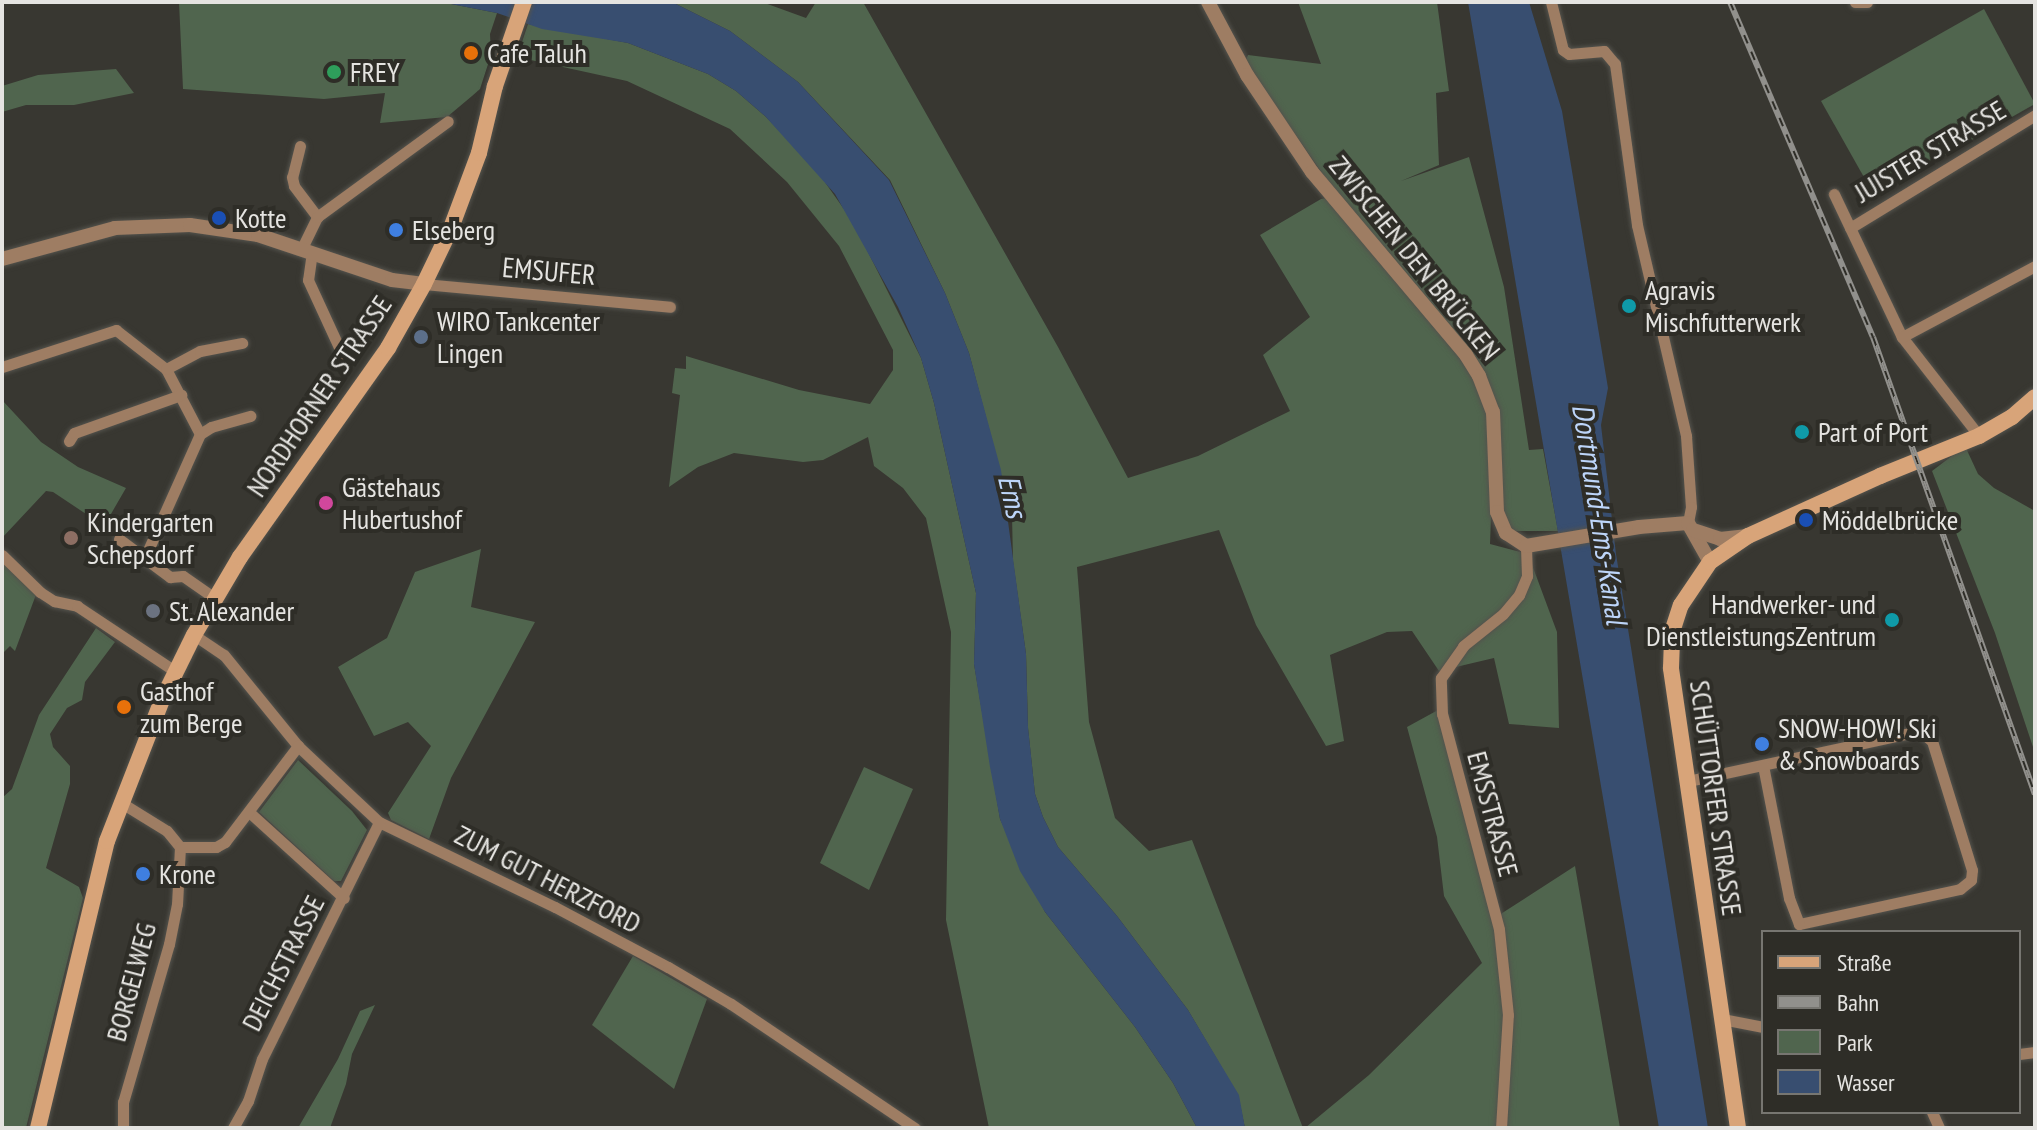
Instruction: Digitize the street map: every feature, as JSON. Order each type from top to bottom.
[{"type":"main road","name":"NORDHORNER STRASSE","points":[[38,1128],[96,882],[120,802],[175,671],[215,598],[388,348],[424,284],[451,228],[479,153],[524,2]]},
{"type":"main road","name":"SCHÜTTORFER STRASSE","points":[[1738,1128],[1671,668],[1672,632],[1690,588],[1710,562],[1748,536],[1880,476],[1979,436],[2012,417],[2035,397]]},
{"type":"street","name":"ZWISCHEN DEN BRÜCKEN","points":[[1208,2],[1247,75],[1312,172],[1466,355],[1479,376],[1496,431],[1500,525],[1512,540],[1533,545]]},
{"type":"street","points":[[1551,2],[1563,50],[1569,54],[1604,51],[1615,64],[1637,225],[1686,436],[1690,527],[1710,562]]},
{"type":"street","points":[[1855,2],[1867,2]]},
{"type":"street","name":"JUISTER STRASSE","points":[[1850,228],[2035,115]]},
{"type":"street","points":[[343,356],[308,280],[307,250],[317,217],[448,121]]},
{"type":"street","points":[[300,146],[292,177],[294,186],[317,217]]},
{"type":"street","points":[[1834,194],[1902,337],[1979,436]]},
{"type":"street","points":[[2,259],[80,236],[139,225],[217,227],[307,250],[392,280],[424,284]]},
{"type":"street","points":[[1902,337],[2035,266]]},
{"type":"street","name":"EMSUFER","points":[[424,284],[670,307]]},
{"type":"street","points":[[2,367],[116,330],[166,369],[200,434]]},
{"type":"street","points":[[166,369],[200,351],[242,343]]},
{"type":"street","points":[[69,441],[74,433],[181,395]]},
{"type":"street","points":[[145,557],[200,434],[211,427],[250,416]]},
{"type":"street","points":[[1533,545],[1639,527],[1690,527],[1720,539],[1748,536]]},
{"type":"street","points":[[119,539],[170,577],[183,576],[215,598]]},
{"type":"street","name":"EMSSTRASSE","points":[[1501,1128],[1508,1015],[1499,929],[1442,714],[1441,678],[1463,646],[1503,614],[1519,595],[1527,576],[1533,545]]},
{"type":"street","points":[[2,555],[40,592],[54,601],[77,606],[175,671]]},
{"type":"street","name":"ZUM GUT HERZFORD","points":[[194,635],[224,655],[298,746],[379,822],[555,907],[668,967],[731,1004],[915,1128]]},
{"type":"street","points":[[1688,781],[1910,732],[1925,733],[1932,741],[1972,870],[1971,880],[1960,889],[1799,924],[1789,898],[1763,766]]},
{"type":"street","points":[[120,802],[167,831],[180,847],[216,847],[225,842],[298,746]]},
{"type":"street","points":[[249,812],[344,898]]},
{"type":"street","name":"DEICHSTRASSE","points":[[233,1128],[248,1101],[262,1059],[379,822]]},
{"type":"street","name":"BORGELWEG","points":[[123,1128],[123,1102],[169,944],[177,904],[180,847]]},
{"type":"street","points":[[1722,1019],[1761,1027]]},
{"type":"green space","name":"FREY","points":[[179,2],[441,2],[497,13],[490,34],[491,55],[480,89],[447,117],[380,123],[385,93],[324,99],[183,89]]},
{"type":"green space","points":[[672,2],[762,2],[806,18],[816,2],[863,2],[1058,347],[1128,478],[1198,456],[1290,411],[1263,355],[1310,317],[1260,235],[1321,199],[1338,196],[1245,62],[1248,55],[1321,64],[1298,2],[1437,2],[1449,91],[1436,93],[1439,165],[1401,181],[1469,157],[1504,287],[1529,450],[1543,449],[1558,531],[1511,531],[1503,512],[1493,466],[1490,544],[1528,554],[1557,632],[1559,728],[1509,724],[1494,658],[1439,671],[1412,631],[1387,632],[1330,655],[1344,741],[1326,746],[1256,625],[1219,530],[1077,567],[1089,722],[1115,818],[1149,851],[1192,840],[1303,1128],[1245,1128],[1238,1095],[1188,1010],[1117,916],[1058,847],[1043,817],[1035,794],[1028,728],[1026,654],[1013,561],[1012,516],[969,353],[945,293],[890,180],[798,82],[730,31]]},
{"type":"green space","points":[[1984,9],[2035,104],[1874,195],[1821,101]]},
{"type":"green space","points":[[528,24],[628,43],[708,74],[736,91],[815,168],[853,222],[921,358],[934,403],[976,593],[974,664],[1000,819],[1045,912],[1135,1027],[1173,1083],[1197,1128],[989,1128],[946,920],[951,632],[926,518],[903,488],[874,466],[868,437],[823,460],[803,462],[734,453],[698,467],[669,487],[680,395],[672,393],[675,368],[686,369],[686,356],[799,390],[870,404],[893,370],[893,350],[839,246],[787,182],[730,129],[627,81],[517,57]]},
{"type":"green space","points":[[116,69],[134,93],[74,105],[26,105],[2,112],[2,86],[38,75]]},
{"type":"green space","points":[[2,400],[41,442],[78,467],[126,488],[104,526],[53,492],[46,491],[2,538]]},
{"type":"green space","points":[[1965,446],[1978,474],[1994,488],[2035,511],[2035,753],[1995,633],[1932,471]]},
{"type":"green space","points":[[481,549],[471,607],[535,622],[451,778],[429,839],[391,820],[388,813],[431,746],[408,722],[374,736],[338,667],[387,638],[415,572]]},
{"type":"green space","points":[[2,556],[37,592],[15,651],[10,646],[2,654]]},
{"type":"green space","points":[[96,628],[115,642],[85,682],[82,700],[67,708],[50,734],[53,747],[70,766],[70,784],[46,868],[79,887],[83,898],[26,1128],[2,1128],[2,798],[12,789],[39,715]]},
{"type":"green space","points":[[1438,710],[1496,917],[1575,866],[1620,1128],[1305,1128],[1369,1075],[1482,963],[1444,896],[1437,837],[1407,727]]},
{"type":"green space","points":[[298,760],[352,811],[367,830],[341,881],[334,881],[259,812]]},
{"type":"green space","points":[[864,767],[913,789],[869,890],[820,863]]},
{"type":"green space","points":[[633,956],[707,999],[674,1089],[592,1025]]},
{"type":"green space","points":[[375,1005],[352,1054],[346,1084],[330,1128],[298,1128],[338,1059],[360,1011]]},
{"type":"water","points":[[441,2],[672,2],[730,31],[798,82],[889,180],[945,293],[969,353],[1001,470],[1026,654],[1028,727],[1035,794],[1043,817],[1058,847],[1117,916],[1188,1010],[1239,1095],[1245,1128],[1197,1128],[1173,1083],[1135,1027],[1045,912],[1020,871],[1000,819],[990,767],[974,664],[976,593],[934,403],[921,358],[898,307],[835,194],[765,116],[736,91],[708,74],[628,43],[542,29],[497,13]]},
{"type":"water","name":"Dortmund-Ems-Kanal","points":[[1468,2],[1529,2],[1562,111],[1608,388],[1601,425],[1616,554],[1708,1128],[1659,1128]]},
{"type":"railway","points":[[1730,2],[1873,337],[2035,794]]},
{"type":"place","name":"Cafe Taluh","points":[[471,53]]},
{"type":"place","name":"FREY","points":[[334,72]]},
{"type":"place","name":"Kotte","points":[[219,218]]},
{"type":"place","name":"Elseberg","points":[[396,230]]},
{"type":"place","name":"Agravis Mischfutterwerk","points":[[1629,306]]},
{"type":"place","name":"WIRO Tankcenter Lingen","points":[[421,337]]},
{"type":"place","name":"Part of Port","points":[[1802,432]]},
{"type":"place","name":"Gästehaus Hubertushof","points":[[326,503]]},
{"type":"place","name":"Möddelbrücke","points":[[1806,520]]},
{"type":"place","name":"Kindergarten Schepsdorf","points":[[71,538]]},
{"type":"place","name":"St. Alexander","points":[[153,611]]},
{"type":"place","name":"Handwerker- und DienstleistungsZentrum","points":[[1892,620]]},
{"type":"place","name":"Gasthof zum Berge","points":[[124,707]]},
{"type":"place","name":"SNOW-HOW! Ski & Snowboards","points":[[1762,744]]},
{"type":"place","name":"Krone","points":[[143,874]]},
{"type":"water label","name":"Ems","points":[[1013,496]]}]
